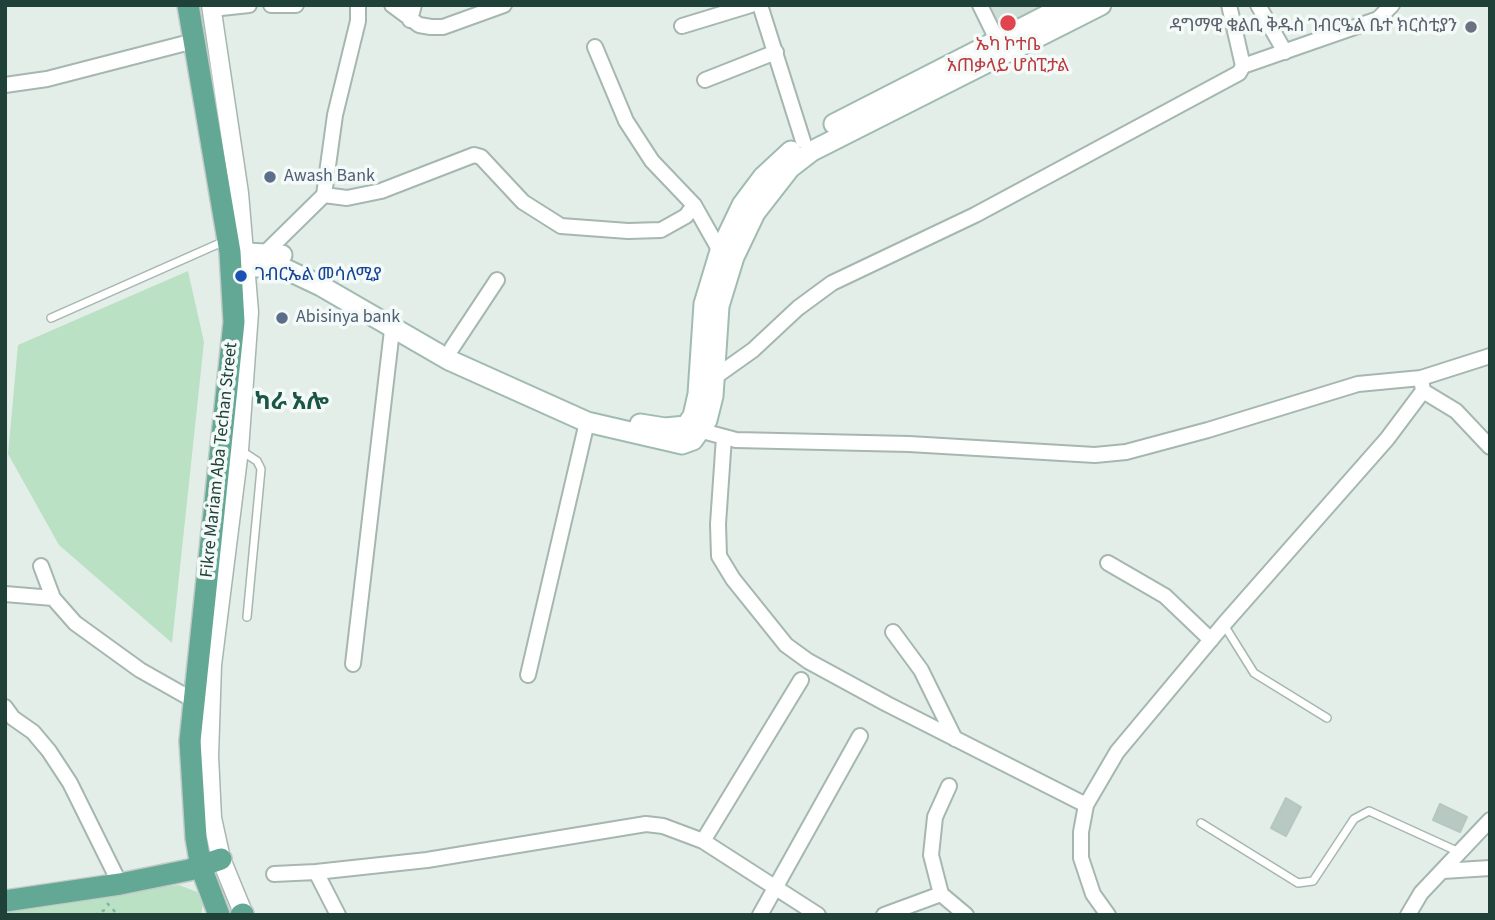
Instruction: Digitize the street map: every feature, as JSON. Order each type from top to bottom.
[{"type":"main road","name":"Fikre Mariam Aba Techan Street","points":[[188,5],[237,256],[234,323],[193,701],[190,772],[211,863],[219,915]]},
{"type":"main road","points":[[237,256],[266,252],[298,261],[452,348],[616,419],[665,429],[693,429],[707,420],[715,377],[715,340],[724,282],[755,213],[790,169],[812,150],[1067,5]]},
{"type":"main road","points":[[237,256],[296,273],[449,360],[587,422],[682,444],[694,440],[693,416],[698,394],[704,304],[720,251],[742,205],[763,177],[803,141],[999,46],[1101,5]]},
{"type":"main road","points":[[5,901],[120,884],[211,863]]},
{"type":"street","points":[[243,914],[211,863],[209,756],[212,665],[248,356],[212,7],[249,5]]},
{"type":"street","points":[[271,5],[296,5]]},
{"type":"street","points":[[266,252],[324,195],[335,115],[358,21],[358,5]]},
{"type":"street","points":[[392,5],[419,25],[443,27],[504,5]]},
{"type":"street","points":[[410,20],[414,5]]},
{"type":"street","points":[[681,26],[751,5]]},
{"type":"street","points":[[760,5],[803,141]]},
{"type":"street","points":[[981,5],[999,46]]},
{"type":"street","points":[[1229,5],[1243,66]]},
{"type":"street","points":[[1258,5],[1285,52]]},
{"type":"street","points":[[715,377],[753,350],[798,308],[832,283],[999,203],[1226,82],[1243,66],[1378,19],[1392,5]]},
{"type":"street","points":[[5,85],[47,79],[194,41]]},
{"type":"street","points":[[595,47],[626,121],[652,161],[694,205],[720,251]]},
{"type":"street","points":[[705,79],[776,52]]},
{"type":"street","points":[[324,195],[347,198],[381,191],[474,155],[481,157],[523,202],[561,226],[592,230],[661,230],[686,216],[694,205]]},
{"type":"street","points":[[452,348],[497,280]]},
{"type":"street","points":[[353,664],[392,330]]},
{"type":"street","points":[[693,429],[724,438],[1095,456],[1126,452],[1208,430],[1358,384],[1422,384],[1490,356]]},
{"type":"street","points":[[1422,384],[1456,411],[1490,447]]},
{"type":"street","points":[[1104,913],[1093,894],[1081,858],[1081,832],[1086,805],[1117,752],[1224,624],[1365,467],[1422,384]]},
{"type":"street","points":[[528,675],[587,422]]},
{"type":"street","points":[[724,438],[718,524],[719,556],[762,618],[786,645],[808,661],[1086,805]]},
{"type":"street","points":[[1108,563],[1165,596],[1211,640]]},
{"type":"street","points":[[41,566],[53,598],[75,622],[166,687],[193,701]]},
{"type":"street","points":[[5,594],[53,598]]},
{"type":"street","points":[[893,632],[921,670],[955,739]]},
{"type":"street","points":[[703,841],[801,680]]},
{"type":"street","points":[[8,716],[33,733],[49,751],[70,783],[120,884]]},
{"type":"street","points":[[760,915],[860,736]]},
{"type":"street","points":[[949,786],[935,817],[931,855],[941,894],[965,915]]},
{"type":"street","points":[[1408,915],[1421,893],[1490,820]]},
{"type":"street","points":[[274,874],[427,860],[646,824],[663,826],[703,841],[818,915]]},
{"type":"street","points":[[1443,871],[1490,869]]},
{"type":"street","points":[[316,872],[338,915]]},
{"type":"street","points":[[884,915],[941,894]]},
{"type":"lane","points":[[51,318],[237,256]]},
{"type":"lane","points":[[239,450],[257,461],[261,469],[247,617]]},
{"type":"lane","points":[[1224,624],[1254,673],[1327,718]]},
{"type":"lane","points":[[1201,823],[1298,883],[1312,881],[1354,819],[1370,811],[1459,852]]},
{"type":"path","points":[[94,915],[109,908]]},
{"type":"shaded area","name":"ኤካ ኮተቤ አጠቃላይ ሆስፒታል","points":[[990,5],[1053,5],[1003,31]]},
{"type":"green space","points":[[188,271],[204,342],[172,643],[59,545],[8,454],[18,345]]},
{"type":"green space","points":[[179,885],[197,892],[203,904],[201,915],[5,915],[5,908]]},
{"type":"building","points":[[1286,798],[1301,807],[1286,836],[1271,828]]},
{"type":"building","points":[[1440,804],[1467,817],[1460,832],[1433,820]]},
{"type":"place","name":"ኤካ ኮተቤ አጠቃላይ ሆስፒታል","points":[[1008,23]]},
{"type":"place","name":"ዳግማዊ ቁልቢ ቅዱስ ገብርዔል ቤተ ክርስቲያን","points":[[1471,27]]},
{"type":"place","name":"Awash Bank","points":[[270,177]]},
{"type":"place","name":"ገብርኤል መሳለሚያ","points":[[241,276]]},
{"type":"place","name":"Abisinya bank","points":[[282,318]]},
{"type":"district","name":"ካራ አሎ","points":[[292,404]]}]
